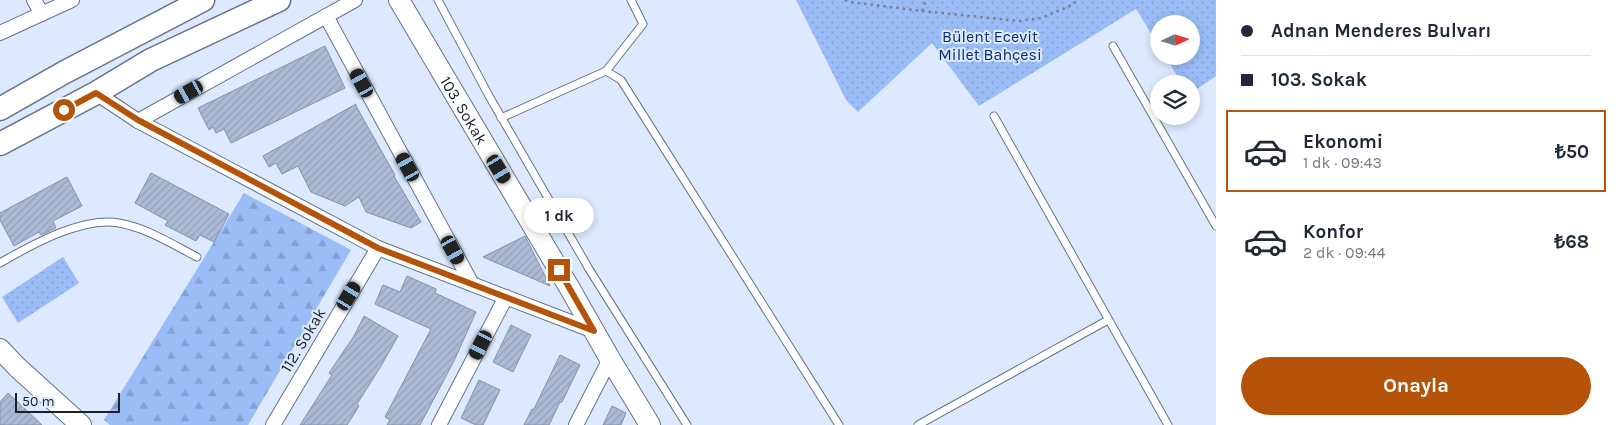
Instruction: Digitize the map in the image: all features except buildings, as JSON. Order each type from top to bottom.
[{"type":"main road","points":[[0,109],[65,72],[203,0]]},
{"type":"main road","points":[[0,144],[96,93],[151,60],[279,0]]},
{"type":"street","points":[[34,0],[42,14]]},
{"type":"street","points":[[0,33],[72,0]]},
{"type":"street","points":[[138,120],[355,0]]},
{"type":"street","name":"103. Sokak","points":[[400,0],[650,425]]},
{"type":"street","points":[[326,16],[472,284]]},
{"type":"street","points":[[96,93],[138,120],[378,248],[594,331]]},
{"type":"street","name":"112. Sokak","points":[[273,425],[378,248]]},
{"type":"street","points":[[439,425],[506,297]]},
{"type":"street","points":[[0,349],[81,425]]},
{"type":"street","points":[[576,425],[610,359]]},
{"type":"lane","points":[[438,0],[501,118],[589,269],[687,425]]},
{"type":"lane","points":[[501,118],[606,71],[643,24],[631,0]]},
{"type":"lane","points":[[1113,46],[1216,226]]},
{"type":"lane","points":[[606,71],[621,80],[839,425]]},
{"type":"lane","points":[[994,116],[1168,425]]},
{"type":"lane","points":[[0,263],[49,238],[96,222],[118,222],[146,231],[197,257]]},
{"type":"lane","points":[[918,425],[1108,320]]},
{"type":"path","points":[[845,0],[922,11],[1019,21],[1041,18],[1072,5],[1078,0]]},
{"type":"path","points":[[922,11],[926,0]]},
{"type":"green space","name":"Bülent Ecevit Millet Bahçesi","points":[[796,0],[1216,0],[1216,76],[1200,87],[1200,75],[1177,75],[1170,65],[1200,65],[1200,15],[1150,15],[1150,32],[1136,9],[979,106],[932,43],[858,112],[846,100]]},
{"type":"green space","points":[[244,193],[351,250],[248,425],[110,425],[104,420]]},
{"type":"green space","points":[[63,257],[79,283],[18,323],[2,297]]},
{"type":"route","points":[[64,110],[96,93],[138,120],[378,248],[594,331],[559,270]]}]
